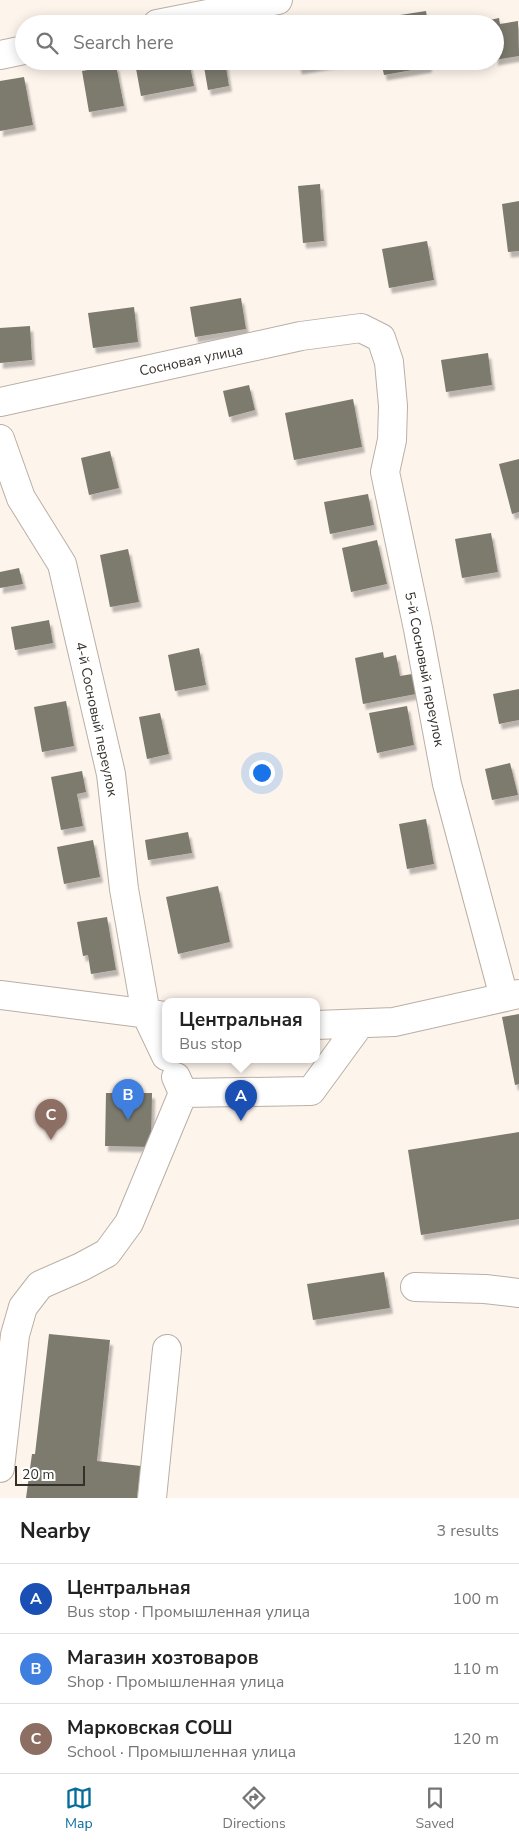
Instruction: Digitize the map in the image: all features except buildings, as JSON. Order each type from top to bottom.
[{"type":"street","points":[[202,15],[278,0]]},
{"type":"street","points":[[0,54],[15,52]]},
{"type":"street","name":"Сосновая улица","points":[[0,402],[301,336],[361,328],[381,338]]},
{"type":"street","name":"5-й Сосновый переулок","points":[[381,338],[389,362],[393,406],[392,440],[385,472],[418,629],[447,784],[512,996]]},
{"type":"street","name":"4-й Сосновый переулок","points":[[0,439],[21,498],[62,564],[111,774],[124,889],[162,1038]]},
{"type":"street","points":[[0,996],[156,1015]]},
{"type":"street","points":[[320,1025],[394,1022],[512,996]]},
{"type":"street","points":[[0,1468],[15,1335],[23,1307],[40,1285],[107,1253],[129,1223],[183,1094],[311,1091],[360,1024]]},
{"type":"street","name":"4-й Сосновый переулок","points":[[169,1063],[183,1094]]},
{"type":"street","points":[[415,1287],[485,1289],[519,1293]]},
{"type":"street","points":[[152,1498],[167,1349]]},
{"type":"place","name":"Магазин хозтоваров","points":[[128,1120]]},
{"type":"place","name":"Центральная","points":[[241,1121]]},
{"type":"place","name":"Марковская СОШ","points":[[51,1140]]}]
